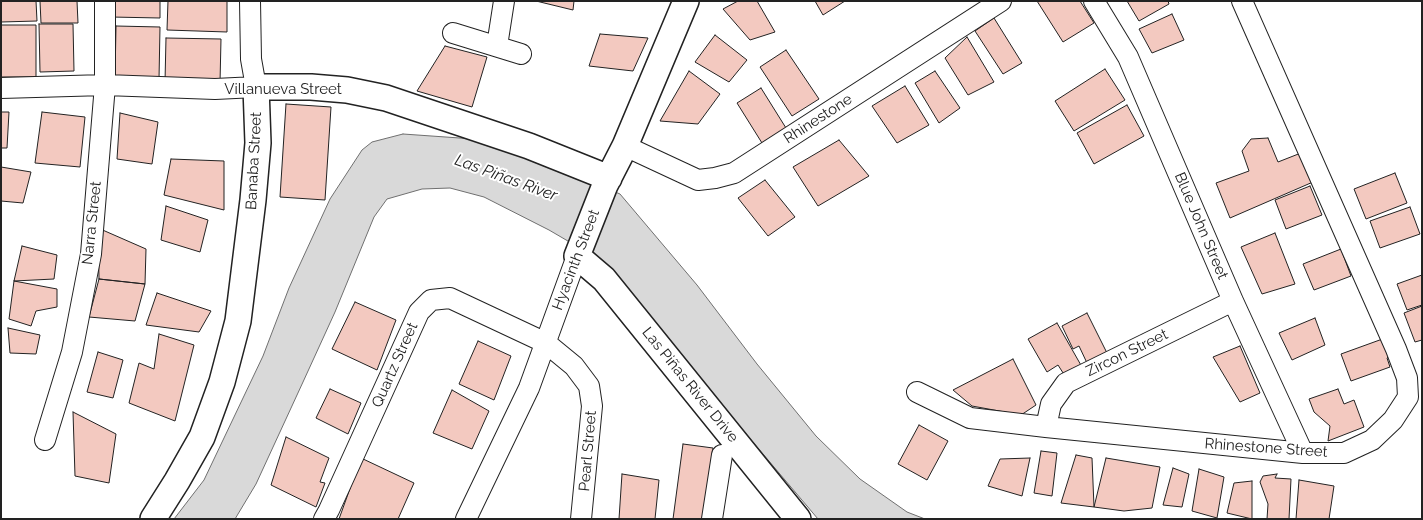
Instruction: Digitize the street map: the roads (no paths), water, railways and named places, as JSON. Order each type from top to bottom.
[{"type":"street","name":"Narra Street","points":[[45,440],[72,352],[91,254],[104,85],[105,1]]},
{"type":"street","name":"Banaba Street","points":[[153,519],[202,438],[222,382],[238,321],[258,143],[256,87],[251,59],[250,1]]},
{"type":"street","points":[[497,46],[504,1]]},
{"type":"street","name":"Hyacinth Street","points":[[466,519],[528,388],[607,182],[625,146],[686,1]]},
{"type":"street","name":"Rhinestone","points":[[625,146],[698,180],[734,173],[1001,1]]},
{"type":"street","name":"Blue John Street","points":[[1094,1],[1128,57],[1233,301],[1303,453]]},
{"type":"street","name":"Rhinestone Street","points":[[917,392],[970,418],[1303,453],[1344,453],[1372,440],[1393,420],[1408,397],[1407,378],[1242,1]]},
{"type":"street","points":[[453,33],[521,54]]},
{"type":"street","name":"Villanueva Street","points":[[1,88],[104,85],[215,89],[311,86],[347,90],[386,98],[529,146],[607,182]]},
{"type":"street","name":"Las Piñas River Drive","points":[[579,252],[604,279],[798,519]]},
{"type":"street","name":"Quartz Street","points":[[324,519],[419,312],[431,300],[450,298],[546,343]]},
{"type":"street","name":"Zircon Street","points":[[1046,427],[1051,404],[1066,383],[1233,301]]},
{"type":"street","name":"Pearl Street","points":[[546,343],[574,366],[589,386],[592,406],[581,519]]},
{"type":"street","points":[[712,519],[722,455]]},
{"type":"water","name":"Las Piñas River","points":[[403,134],[474,139],[554,166],[620,194],[697,285],[757,364],[816,436],[860,479],[907,512],[925,519],[818,519],[597,258],[549,230],[484,197],[450,188],[422,189],[387,199],[374,217],[335,312],[303,382],[256,484],[235,519],[174,519],[204,480],[263,356],[289,288],[330,199],[362,150],[372,142]]}]
